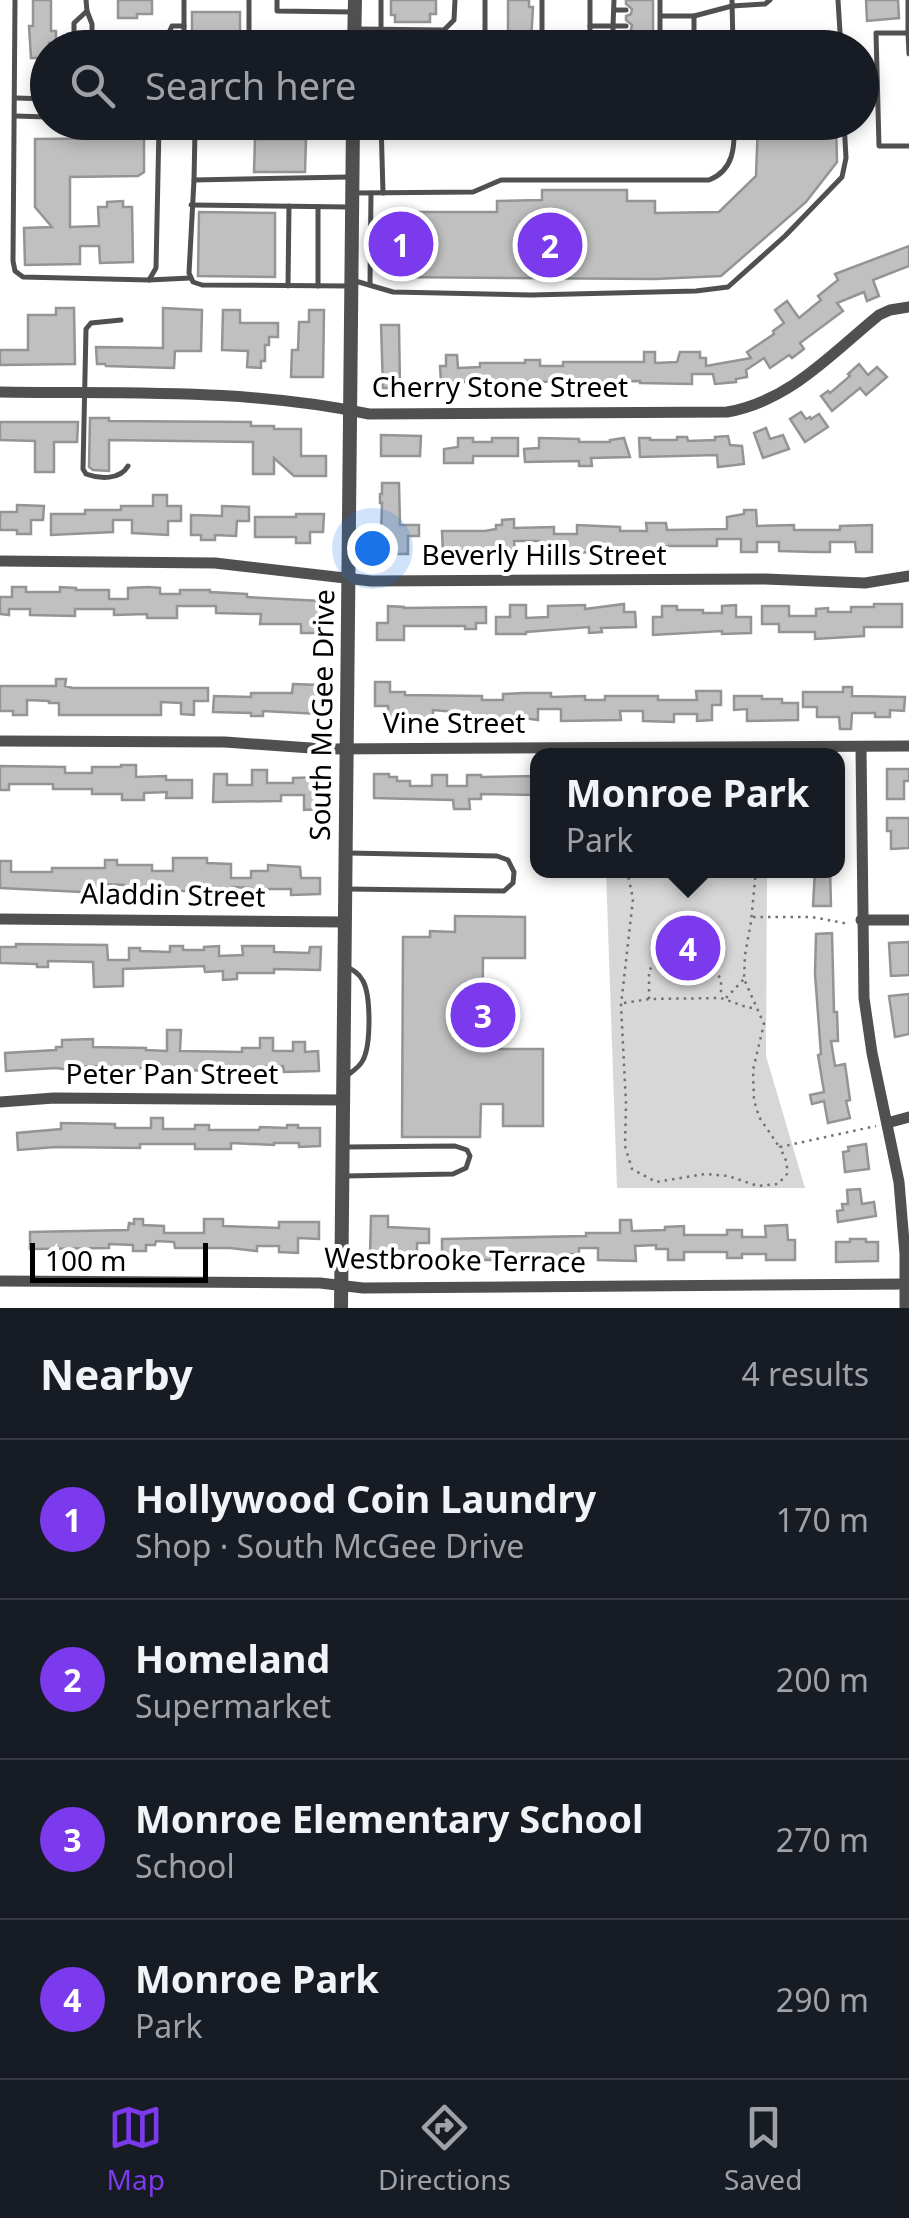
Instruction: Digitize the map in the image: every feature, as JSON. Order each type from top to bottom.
[{"type":"street","points":[[354,6],[354,29]]},
{"type":"street","name":"South McGee Drive","points":[[342,1308],[353,140]]},
{"type":"street","name":"Cherry Stone Street","points":[[0,392],[224,395],[370,414],[738,410],[778,396],[879,316],[909,306]]},
{"type":"street","name":"Beverly Hills Street","points":[[0,560],[216,563],[371,581],[865,582],[909,576]]},
{"type":"street","name":"Vine Street","points":[[0,741],[225,742],[347,748],[909,746]]},
{"type":"street","points":[[861,747],[862,969],[867,1024],[899,1182],[907,1284],[905,1308]]},
{"type":"street","name":"Aladdin Street","points":[[0,919],[345,922]]},
{"type":"street","points":[[862,922],[909,920]]},
{"type":"street","name":"Peter Pan Street","points":[[0,1102],[54,1098],[343,1100]]},
{"type":"street","points":[[887,1123],[909,1117]]},
{"type":"street","name":"Westbrooke Terrace","points":[[0,1281],[320,1284],[363,1288],[907,1284]]},
{"type":"lane","points":[[15,0],[14,271],[23,277],[190,278]]},
{"type":"lane","points":[[86,0],[92,30]]},
{"type":"lane","points":[[184,0],[184,30]]},
{"type":"lane","points":[[249,0],[249,30]]},
{"type":"lane","points":[[277,0],[277,11],[354,6]]},
{"type":"lane","points":[[380,30],[381,0]]},
{"type":"lane","points":[[354,29],[444,30],[454,20],[455,0]]},
{"type":"lane","points":[[485,0],[485,30]]},
{"type":"lane","points":[[541,30],[542,0]]},
{"type":"lane","points":[[590,0],[590,30]]},
{"type":"lane","points":[[613,30],[614,0]]},
{"type":"lane","points":[[658,30],[660,0]]},
{"type":"lane","points":[[658,12],[694,16],[732,3],[765,4],[770,0]]},
{"type":"lane","points":[[838,0],[839,30]]},
{"type":"lane","points":[[908,0],[909,54]]},
{"type":"lane","points":[[732,3],[733,30]]},
{"type":"lane","points":[[614,10],[626,10]]},
{"type":"lane","points":[[74,30],[74,24],[87,12]]},
{"type":"lane","points":[[694,16],[694,30]]},
{"type":"lane","points":[[170,30],[172,26],[184,26]]},
{"type":"lane","points":[[590,26],[626,26]]},
{"type":"lane","points":[[879,34],[908,34]]},
{"type":"lane","points":[[15,98],[30,98]]},
{"type":"lane","points":[[15,116],[30,116]]},
{"type":"lane","points":[[879,118],[880,146],[909,146]]},
{"type":"lane","points":[[149,280],[156,268],[158,140]]},
{"type":"lane","points":[[194,140],[190,278],[193,282],[288,286],[351,283],[393,292],[531,295],[696,292],[728,287],[842,177],[845,140]]},
{"type":"lane","points":[[381,140],[382,193]]},
{"type":"lane","points":[[194,180],[382,193],[473,192],[501,180],[709,180],[718,176],[731,160],[734,140]]},
{"type":"lane","points":[[191,205],[318,207],[352,192]]},
{"type":"lane","points":[[370,286],[371,193]]},
{"type":"lane","points":[[288,286],[289,206]]},
{"type":"lane","points":[[318,207],[318,286]]},
{"type":"lane","points":[[121,320],[91,322],[86,329],[83,469],[92,476],[118,476],[128,466]]},
{"type":"lane","points":[[345,889],[504,891],[512,883],[514,872],[508,860],[497,856],[346,852]]},
{"type":"lane","points":[[343,1077],[358,1069],[368,1043],[368,994],[356,971],[344,966]]},
{"type":"lane","points":[[342,1147],[454,1146],[467,1150],[470,1156],[466,1168],[454,1174],[342,1176]]},
{"type":"path","points":[[629,878],[633,899],[621,1005],[625,1146],[632,1169],[656,1182],[705,1174],[728,1176],[758,1186],[778,1184],[787,1174],[787,1162],[759,1117],[754,1100],[753,1070],[764,1024],[744,979],[755,878]]},
{"type":"path","points":[[752,917],[862,922]]},
{"type":"path","points":[[650,999],[649,970],[654,966],[703,966],[714,970],[722,979],[723,998]]},
{"type":"path","points":[[723,998],[744,979]]},
{"type":"path","points":[[624,1003],[723,998],[749,1008],[757,1006]]},
{"type":"path","points":[[780,1147],[887,1123]]},
{"type":"shaded area","points":[[606,878],[767,878],[766,1056],[805,1188],[617,1188]]},
{"type":"building","points":[[33,0],[51,0],[51,30],[30,30],[30,42],[29,26],[33,26]]},
{"type":"building","points":[[118,0],[152,0],[152,14],[118,18]]},
{"type":"building","points":[[391,0],[436,0],[436,14],[430,14],[430,22],[395,22]]},
{"type":"building","points":[[508,0],[529,0],[529,7],[533,7],[532,30],[508,30]]},
{"type":"building","points":[[626,0],[653,0],[653,30],[631,30],[626,16],[632,9]]},
{"type":"building","points":[[866,0],[898,0],[899,18],[867,21]]},
{"type":"building","points":[[192,12],[240,12],[240,30],[192,30]]},
{"type":"building","points":[[35,140],[144,140],[144,172],[138,176],[70,177],[70,227],[99,226],[98,207],[107,207],[107,202],[123,201],[123,207],[132,207],[133,262],[100,263],[99,246],[80,246],[80,264],[25,265],[24,228],[52,227],[35,207]]},
{"type":"building","points":[[255,140],[306,140],[305,172],[254,172]]},
{"type":"building","points":[[757,140],[836,140],[837,162],[806,202],[721,276],[389,277],[389,212],[497,212],[497,201],[542,200],[542,190],[627,190],[627,201],[655,201],[655,213],[719,212],[756,176]]},
{"type":"building","points":[[199,212],[275,213],[275,277],[198,276]]},
{"type":"building","points":[[909,246],[909,266],[873,280],[879,296],[867,301],[864,292],[837,303],[843,311],[800,343],[804,349],[770,368],[764,358],[746,370],[747,377],[736,382],[715,384],[713,374],[692,374],[692,384],[441,382],[440,366],[446,366],[446,355],[457,355],[458,368],[525,360],[540,360],[540,366],[563,366],[563,362],[644,362],[644,352],[655,352],[655,363],[677,362],[680,352],[700,352],[700,358],[706,358],[706,366],[751,358],[747,352],[784,323],[775,310],[787,301],[799,318],[838,280],[835,274]]},
{"type":"building","points":[[56,308],[74,308],[75,364],[0,365],[0,350],[28,350],[28,315],[56,315]]},
{"type":"building","points":[[163,308],[202,310],[201,351],[175,351],[174,368],[97,364],[96,347],[163,348]]},
{"type":"building","points":[[223,310],[240,310],[240,323],[278,323],[278,337],[269,337],[261,368],[247,367],[248,351],[222,350]]},
{"type":"building","points":[[309,310],[324,310],[323,377],[291,377],[292,350],[298,350],[299,322],[309,322]]},
{"type":"building","points":[[381,325],[399,325],[400,388],[383,388]]},
{"type":"building","points":[[859,364],[868,375],[877,367],[887,377],[866,395],[860,388],[832,411],[821,396],[830,393]]},
{"type":"building","points":[[801,412],[806,419],[819,414],[828,427],[805,442],[790,419]]},
{"type":"building","points":[[90,418],[251,422],[251,426],[301,429],[301,456],[326,456],[326,476],[294,476],[274,458],[274,474],[253,474],[253,442],[109,440],[109,471],[93,470],[89,467]]},
{"type":"building","points":[[0,422],[78,422],[77,442],[54,442],[54,472],[35,472],[35,441],[0,440]]},
{"type":"building","points":[[766,428],[770,439],[783,435],[789,449],[763,458],[754,433]]},
{"type":"building","points":[[381,435],[421,436],[420,456],[381,456]]},
{"type":"building","points":[[728,436],[730,445],[742,446],[744,464],[718,467],[717,455],[640,457],[639,438],[687,437],[688,441]]},
{"type":"building","points":[[458,438],[492,442],[492,438],[518,438],[518,456],[473,456],[473,463],[444,463],[444,449],[458,447]]},
{"type":"building","points":[[539,438],[610,442],[624,438],[630,457],[591,458],[592,466],[579,466],[579,461],[525,462],[524,449],[539,448]]},
{"type":"building","points":[[382,483],[399,483],[400,525],[419,525],[419,536],[408,536],[408,554],[393,554],[392,536],[381,536]]},
{"type":"building","points":[[153,495],[167,495],[167,506],[181,506],[181,521],[168,521],[168,535],[132,533],[132,520],[113,520],[113,532],[51,535],[51,514],[153,506]]},
{"type":"building","points":[[17,505],[44,506],[43,520],[31,520],[31,534],[0,530],[0,512],[17,512]]},
{"type":"building","points":[[222,506],[249,507],[249,521],[237,521],[236,536],[215,535],[215,540],[201,540],[201,535],[191,535],[191,515],[222,516]]},
{"type":"building","points":[[744,510],[756,510],[757,526],[840,530],[840,526],[872,525],[872,552],[856,552],[855,542],[830,542],[830,552],[813,552],[779,551],[779,542],[757,542],[757,552],[741,552],[741,539],[717,539],[717,546],[668,546],[660,551],[540,553],[539,541],[514,541],[515,552],[457,550],[457,554],[443,554],[442,531],[496,529],[502,520],[514,519],[514,528],[554,527],[554,534],[577,534],[577,525],[647,531],[646,523],[666,523],[667,530],[727,529],[727,517],[744,514]]},
{"type":"building","points":[[324,514],[323,532],[310,532],[310,543],[296,543],[296,537],[255,537],[255,517]]},
{"type":"building","points":[[12,587],[26,587],[26,592],[60,592],[60,587],[109,590],[109,599],[128,599],[128,588],[148,587],[160,588],[160,594],[210,590],[247,597],[321,601],[320,633],[301,633],[301,624],[260,624],[261,614],[216,613],[216,606],[177,606],[177,618],[114,615],[114,609],[75,609],[75,616],[30,615],[30,609],[9,609],[9,615],[0,614],[0,597],[12,597]]},
{"type":"building","points":[[624,604],[624,612],[635,612],[636,627],[601,628],[602,632],[589,633],[589,627],[496,634],[496,617],[510,617],[510,605],[526,605],[526,618],[548,617],[548,606],[585,605],[585,609]]},
{"type":"building","points":[[902,604],[902,627],[864,627],[864,636],[815,639],[815,632],[779,632],[779,624],[762,624],[762,606],[789,606],[789,616],[816,616],[816,609],[851,612],[851,607]]},
{"type":"building","points":[[736,605],[736,617],[751,617],[751,633],[653,635],[653,617],[662,617],[662,606],[722,613],[722,606]]},
{"type":"building","points":[[388,606],[486,607],[486,623],[476,623],[476,629],[404,626],[404,640],[377,640],[377,623],[388,623]]},
{"type":"building","points":[[56,679],[66,679],[65,686],[73,688],[208,688],[208,701],[194,701],[194,715],[181,714],[181,703],[161,702],[161,715],[59,715],[59,703],[27,700],[27,715],[0,711],[0,686],[56,686]]},
{"type":"building","points":[[375,682],[390,682],[390,692],[405,695],[482,696],[482,700],[503,700],[503,694],[551,693],[551,697],[585,696],[585,700],[658,696],[658,700],[697,700],[696,691],[721,691],[721,705],[712,705],[712,720],[697,721],[697,714],[674,714],[674,722],[643,721],[643,711],[620,711],[621,720],[561,721],[561,709],[538,709],[538,720],[467,721],[467,713],[433,710],[433,722],[388,722],[388,706],[375,706]]},
{"type":"building","points":[[293,684],[320,685],[319,714],[263,711],[263,716],[251,716],[213,712],[214,696],[292,693]]},
{"type":"building","points":[[843,687],[852,687],[852,696],[905,697],[904,711],[890,710],[890,717],[852,713],[851,729],[840,729],[839,717],[817,717],[817,707],[803,707],[803,692],[843,692]]},
{"type":"building","points":[[734,696],[762,696],[782,699],[782,703],[798,703],[798,720],[747,721],[747,709],[734,710]]},
{"type":"building","points":[[136,765],[136,777],[192,780],[192,798],[166,798],[167,792],[144,793],[144,800],[122,800],[122,794],[53,789],[53,784],[9,784],[9,790],[0,790],[0,766],[65,767],[65,773],[92,773],[92,767]]},
{"type":"building","points":[[887,769],[909,769],[904,799],[887,799]]},
{"type":"building","points":[[252,770],[267,770],[267,783],[323,777],[323,809],[304,810],[304,795],[281,795],[281,801],[213,802],[214,774],[227,774],[227,785],[252,785]]},
{"type":"building","points":[[374,774],[410,781],[410,786],[432,786],[432,775],[447,775],[447,786],[467,786],[467,775],[530,776],[530,795],[481,794],[481,799],[469,799],[470,809],[454,809],[453,800],[374,798]]},
{"type":"building","points":[[887,818],[909,818],[909,848],[891,849]]},
{"type":"building","points":[[173,858],[207,858],[207,863],[231,864],[231,878],[251,878],[251,871],[268,871],[268,865],[300,867],[301,878],[320,878],[320,894],[291,895],[291,889],[251,893],[251,888],[232,887],[231,895],[210,895],[210,886],[187,886],[187,891],[124,891],[124,885],[102,884],[101,893],[0,888],[0,861],[11,861],[11,872],[105,868],[105,860],[117,860],[117,865],[152,865],[152,871],[173,871]]},
{"type":"building","points":[[815,878],[830,878],[831,906],[813,906]]},
{"type":"building","points":[[455,916],[525,917],[525,958],[483,958],[482,1049],[543,1049],[543,1126],[503,1126],[503,1104],[481,1104],[480,1137],[402,1137],[403,937],[430,937],[430,931],[455,932]]},
{"type":"building","points":[[832,933],[838,1041],[831,1041],[835,1066],[845,1064],[850,1118],[828,1123],[824,1101],[812,1104],[810,1095],[824,1092],[818,1055],[821,1054],[816,934]]},
{"type":"building","points":[[909,942],[909,975],[891,976],[889,943]]},
{"type":"building","points":[[107,945],[108,960],[129,960],[129,948],[170,952],[170,946],[204,950],[219,946],[219,956],[243,955],[242,946],[274,946],[274,952],[309,953],[310,947],[321,947],[320,970],[274,969],[274,973],[237,973],[237,979],[223,980],[223,971],[205,972],[204,966],[123,969],[123,986],[94,987],[93,962],[48,961],[48,967],[0,963],[0,947]]},
{"type":"building","points":[[909,994],[909,1034],[895,1037],[889,996]]},
{"type":"building","points":[[167,1030],[181,1030],[180,1051],[242,1052],[242,1048],[260,1048],[260,1038],[273,1038],[273,1051],[293,1051],[293,1042],[305,1042],[305,1052],[318,1051],[319,1071],[284,1072],[283,1066],[232,1072],[93,1066],[6,1071],[5,1053],[56,1050],[62,1047],[62,1040],[93,1039],[93,1047],[167,1051]]},
{"type":"building","points":[[151,1118],[163,1118],[163,1129],[195,1129],[195,1125],[209,1125],[209,1130],[259,1130],[287,1125],[320,1128],[320,1146],[231,1143],[231,1149],[195,1149],[195,1144],[140,1144],[140,1148],[18,1150],[17,1133],[61,1129],[61,1123],[151,1128]]},
{"type":"building","points":[[866,1144],[869,1169],[845,1172],[843,1152],[849,1151],[848,1147]]},
{"type":"building","points":[[860,1189],[862,1204],[874,1202],[876,1216],[838,1222],[837,1211],[843,1210],[842,1204],[848,1204],[847,1190]]},
{"type":"building","points":[[371,1216],[388,1216],[388,1227],[429,1229],[429,1243],[417,1243],[417,1259],[370,1256]]},
{"type":"building","points":[[134,1219],[143,1219],[143,1225],[164,1226],[164,1233],[204,1233],[204,1219],[223,1219],[223,1226],[279,1228],[279,1222],[319,1222],[319,1239],[298,1238],[298,1253],[279,1252],[279,1246],[257,1246],[257,1251],[175,1248],[174,1242],[156,1241],[155,1245],[146,1245],[146,1251],[133,1251],[133,1245],[109,1244],[109,1248],[30,1249],[30,1232],[128,1230]]},
{"type":"building","points":[[620,1220],[631,1220],[632,1231],[684,1226],[684,1235],[727,1235],[727,1230],[742,1230],[742,1237],[766,1237],[765,1226],[787,1225],[788,1240],[795,1240],[795,1260],[766,1260],[766,1254],[727,1258],[727,1252],[684,1252],[684,1260],[668,1260],[668,1249],[656,1249],[656,1245],[635,1246],[636,1261],[598,1260],[598,1248],[579,1248],[579,1254],[563,1254],[563,1261],[535,1260],[535,1255],[460,1260],[460,1253],[442,1253],[442,1239],[620,1233]]},
{"type":"building","points":[[836,1242],[878,1242],[878,1261],[836,1262]]},
{"type":"place","name":"Hollywood Coin Laundry","points":[[401,244]]},
{"type":"place","name":"Homeland","points":[[550,245]]},
{"type":"place","name":"Monroe Park","points":[[688,948]]},
{"type":"place","name":"Monroe Elementary School","points":[[483,1015]]}]
